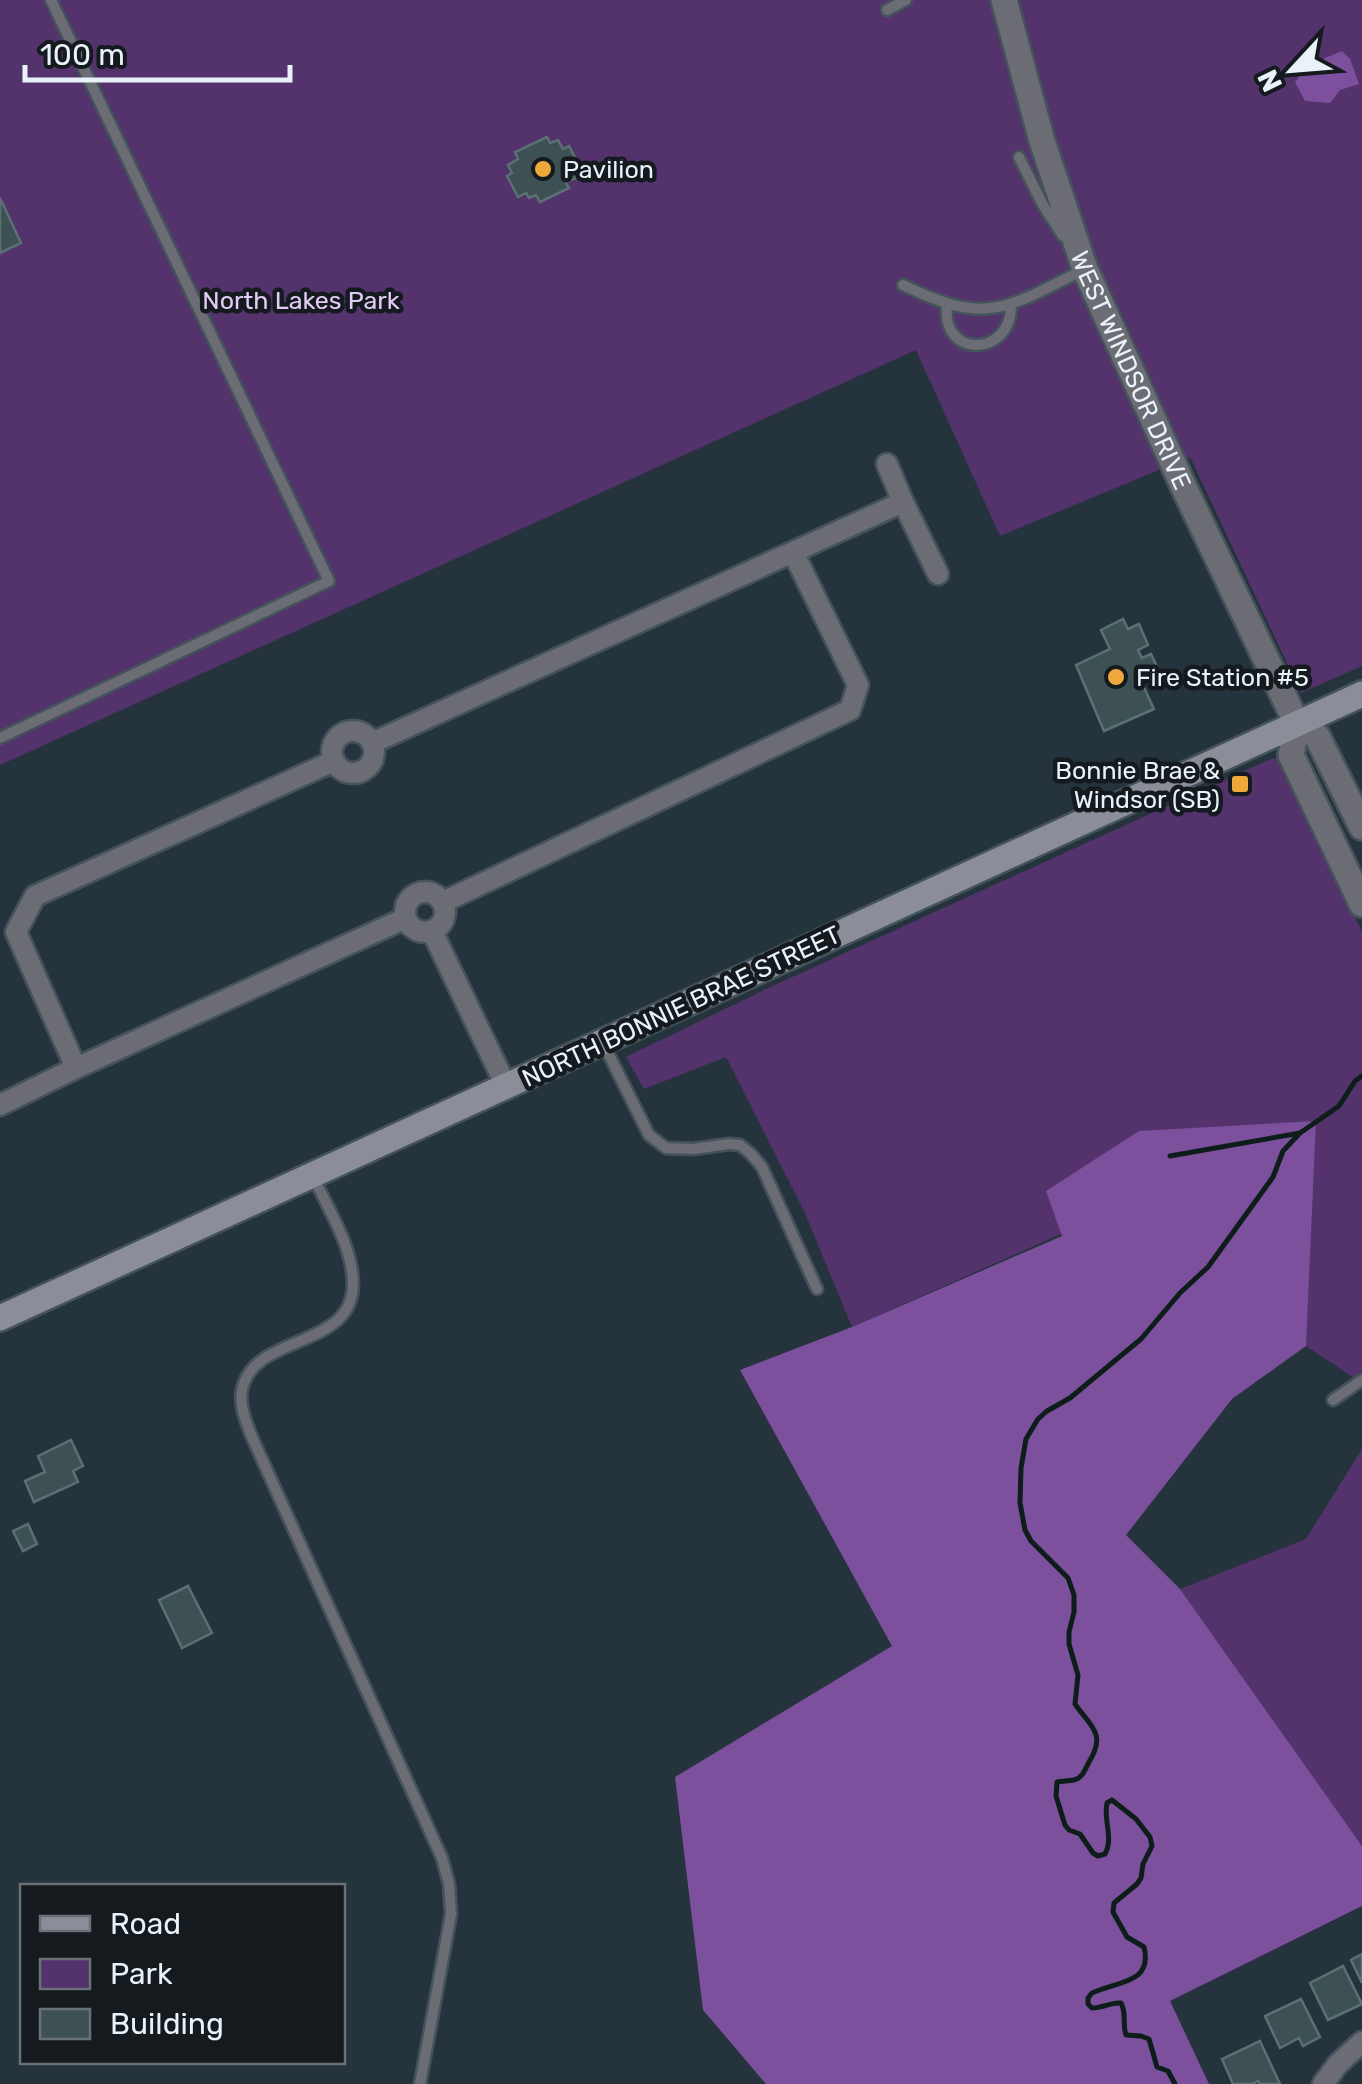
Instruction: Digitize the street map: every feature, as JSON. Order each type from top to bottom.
[{"type":"main road","name":"NORTH BONNIE BRAE STREET","points":[[0,1318],[1362,694]]},
{"type":"street","name":"WEST WINDSOR DRIVE","points":[[1004,0],[1046,156],[1085,269],[1297,724],[1317,736],[1362,827]]},
{"type":"street","points":[[888,464],[938,574]]},
{"type":"street","points":[[372,743],[903,502]]},
{"type":"street","points":[[443,902],[850,710],[858,685],[793,552]]},
{"type":"street","name":"WEST WINDSOR DRIVE","points":[[1297,724],[1291,755],[1362,904]]},
{"type":"street","points":[[348,732],[362,733],[372,743],[374,756],[362,772],[343,771],[334,761],[336,740],[348,732]]},
{"type":"street","points":[[76,1068],[16,932],[35,896],[334,761]]},
{"type":"street","points":[[420,892],[433,893],[443,902],[445,916],[432,931],[419,931],[409,924],[406,905],[420,892]]},
{"type":"street","points":[[0,1106],[406,918]]},
{"type":"street","points":[[432,931],[506,1086]]},
{"type":"street","points":[[1322,2084],[1362,2042]]},
{"type":"lane","points":[[0,738],[330,581],[51,0]]},
{"type":"lane","points":[[886,10],[906,0]]},
{"type":"lane","points":[[903,284],[947,304],[981,310],[1011,305],[1085,269],[1019,158]]},
{"type":"lane","points":[[947,304],[945,319],[954,336],[967,345],[986,344],[1007,328],[1011,305]]},
{"type":"lane","points":[[603,1042],[649,1135],[666,1148],[729,1144],[740,1145],[751,1154],[762,1168],[817,1290]]},
{"type":"lane","points":[[312,1175],[351,1264],[353,1289],[345,1312],[331,1327],[265,1357],[251,1370],[242,1389],[242,1410],[446,1871],[451,1914],[420,2084]]},
{"type":"lane","points":[[1332,1400],[1362,1380]]},
{"type":"green space","name":"North Lakes Park","points":[[0,0],[1362,0],[1362,666],[1301,693],[1190,457],[1000,536],[916,350],[0,765]]},
{"type":"green space","points":[[1281,757],[1362,932],[1362,1383],[1306,1346],[1315,1121],[852,1327],[804,1211],[726,1057],[644,1089],[626,1057],[764,990]]},
{"type":"green space","points":[[1362,1449],[1362,1846],[1180,1589],[1306,1539]]},
{"type":"shaded area","points":[[1342,51],[1350,59],[1359,84],[1340,90],[1330,103],[1305,101],[1295,82],[1308,65]]},
{"type":"shaded area","points":[[1316,1121],[1306,1346],[1232,1399],[1126,1535],[1180,1589],[1362,1846],[1362,1906],[1170,2001],[1209,2084],[766,2084],[703,2010],[675,1777],[892,1646],[740,1370],[852,1327],[1062,1236],[1046,1191],[1139,1131]]},
{"type":"building","name":"Pavilion","points":[[547,137],[550,143],[558,140],[563,149],[569,146],[580,167],[572,171],[576,178],[566,183],[569,188],[540,202],[536,195],[529,198],[526,193],[518,197],[507,176],[512,173],[508,165],[518,159],[515,152]]},
{"type":"building","points":[[0,198],[21,243],[0,253]]},
{"type":"building","name":"Fire Station #5","points":[[1123,619],[1128,629],[1139,624],[1148,645],[1138,650],[1142,658],[1151,654],[1160,673],[1141,681],[1154,709],[1104,731],[1076,665],[1110,649],[1101,630]]},
{"type":"building","points":[[71,1440],[83,1466],[73,1471],[78,1482],[34,1502],[25,1481],[45,1472],[38,1456]]},
{"type":"building","points":[[28,1524],[37,1544],[23,1551],[13,1531]]},
{"type":"building","points":[[188,1586],[212,1633],[182,1648],[159,1600]]},
{"type":"building","points":[[1362,1954],[1362,1983],[1351,1960]]},
{"type":"building","points":[[1343,1966],[1362,2004],[1328,2020],[1310,1983]]},
{"type":"building","points":[[1301,1999],[1320,2037],[1303,2046],[1299,2038],[1280,2048],[1265,2016]]},
{"type":"building","points":[[1260,2041],[1280,2084],[1233,2084],[1222,2059]]},
{"type":"waterway","points":[[1170,1156],[1300,1133],[1339,1106],[1362,1076]]},
{"type":"waterway","points":[[1175,2084],[1168,2071],[1157,2067],[1149,2039],[1126,2035],[1121,2003],[1092,2008],[1088,2004],[1092,1993],[1131,1979],[1143,1968],[1144,1947],[1127,1937],[1113,1912],[1114,1903],[1141,1878],[1152,1846],[1136,1819],[1112,1800],[1106,1809],[1109,1842],[1105,1854],[1093,1853],[1080,1834],[1065,1825],[1056,1796],[1057,1782],[1082,1775],[1097,1744],[1091,1724],[1075,1704],[1078,1675],[1069,1644],[1074,1595],[1068,1578],[1025,1530],[1020,1503],[1021,1468],[1026,1439],[1038,1419],[1070,1398],[1141,1339],[1208,1267],[1273,1177],[1283,1151],[1300,1133]]},
{"type":"place","name":"Pavilion","points":[[543,169]]},
{"type":"place","name":"Fire Station #5","points":[[1116,677]]},
{"type":"place","name":"Bonnie Brae & Windsor (SB)","points":[[1240,784]]}]
